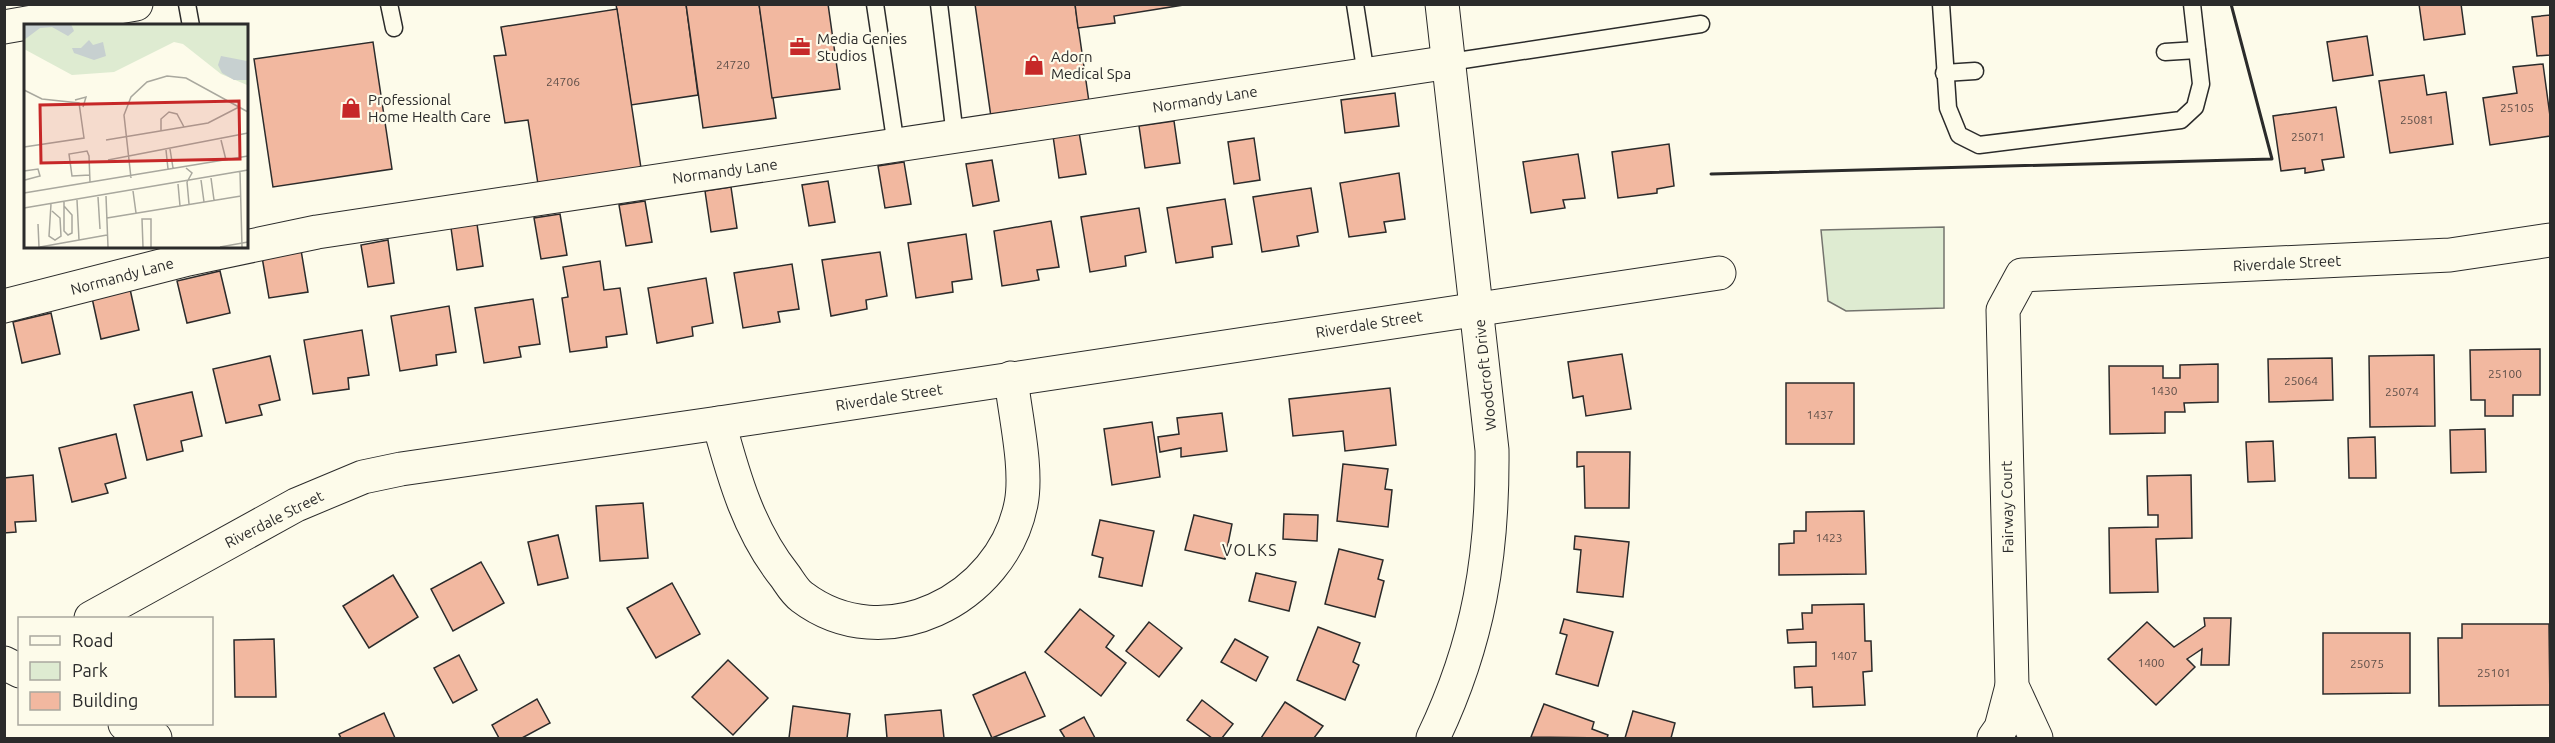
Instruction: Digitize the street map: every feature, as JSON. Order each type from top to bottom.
[{"type":"street","points":[[37,24],[82,20],[136,4]]},
{"type":"street","name":"Woodcroft Drive","points":[[1434,738],[1463,666],[1484,590],[1492,502],[1492,450],[1478,308],[1442,4]]},
{"type":"street","points":[[4,27],[24,25]]},
{"type":"street","name":"Normandy Lane","points":[[248,245],[317,232],[1450,62]]},
{"type":"street","name":"Riverdale Street","points":[[2022,275],[2450,255],[2550,240]]},
{"type":"street","name":"Normandy Lane","points":[[4,306],[236,248]]},
{"type":"street","name":"Riverdale Street","points":[[94,617],[127,607],[296,505],[363,477],[401,469],[1719,273]]},
{"type":"street","name":"Fairway Court","points":[[2022,275],[2003,310],[2012,686],[2036,738]]},
{"type":"street","points":[[719,423],[750,520],[766,553],[800,596],[828,612],[850,620],[904,621],[927,615],[951,603],[996,562],[1012,535],[1021,504],[1023,480],[1011,378]]},
{"type":"street","points":[[1994,738],[2001,728],[2012,686]]},
{"type":"street","points":[[129,725],[155,738]]},
{"type":"lane","points":[[187,4],[191,24]]},
{"type":"lane","points":[[388,4],[394,28]]},
{"type":"lane","points":[[875,4],[896,146]]},
{"type":"lane","points":[[939,4],[956,136]]},
{"type":"lane","points":[[1355,4],[1366,75]]},
{"type":"lane","points":[[1941,4],[1948,108],[1959,135],[1979,145],[2181,120],[2195,107],[2201,84],[2192,4]]},
{"type":"lane","points":[[1450,62],[1701,24]]},
{"type":"lane","points":[[2165,52],[2197,50]]},
{"type":"lane","points":[[1944,73],[1975,71]]},
{"type":"green space","points":[[1944,227],[1944,308],[1846,311],[1828,301],[1821,230]]},
{"type":"building","points":[[616,4],[686,4],[698,95],[631,105]]},
{"type":"building","points":[[686,4],[759,4],[776,118],[703,128]]},
{"type":"building","name":"Media Genies Studios","points":[[759,4],[828,4],[840,89],[772,98]]},
{"type":"building","name":"Adorn Medical Spa","points":[[975,4],[1075,4],[1089,102],[991,117]]},
{"type":"building","points":[[1075,4],[1183,5],[1114,16],[1115,23],[1078,28]]},
{"type":"building","points":[[2419,4],[2461,4],[2465,34],[2424,40]]},
{"type":"building","points":[[617,9],[641,168],[538,184],[528,120],[505,123],[494,56],[506,55],[501,27]]},
{"type":"building","points":[[2550,15],[2550,55],[2537,56],[2532,17]]},
{"type":"building","points":[[2367,36],[2373,75],[2333,81],[2327,42]]},
{"type":"building","points":[[373,42],[392,169],[273,187],[254,59]]},
{"type":"building","points":[[2543,64],[2550,116],[2550,136],[2490,145],[2483,98],[2517,93],[2513,67]]},
{"type":"building","points":[[2424,75],[2427,95],[2446,92],[2453,144],[2390,153],[2379,81]]},
{"type":"building","points":[[1395,93],[1399,126],[1345,133],[1341,100]]},
{"type":"building","points":[[2336,107],[2344,157],[2322,160],[2324,170],[2305,173],[2305,168],[2281,171],[2273,116]]},
{"type":"building","points":[[1174,121],[1180,163],[1145,168],[1139,126]]},
{"type":"building","points":[[1079,132],[1086,174],[1059,178],[1053,136]]},
{"type":"building","points":[[1254,138],[1260,180],[1234,184],[1228,142]]},
{"type":"building","points":[[1669,144],[1674,186],[1657,189],[1657,193],[1618,198],[1612,152]]},
{"type":"building","points":[[1578,154],[1585,198],[1563,200],[1565,208],[1531,213],[1523,162]]},
{"type":"building","points":[[992,160],[999,201],[973,206],[966,164]]},
{"type":"building","points":[[904,162],[911,204],[885,208],[878,166]]},
{"type":"building","points":[[1399,173],[1405,219],[1384,222],[1386,232],[1349,237],[1340,183]]},
{"type":"building","points":[[828,181],[835,222],[809,226],[802,185]]},
{"type":"building","points":[[731,187],[737,228],[711,232],[705,191]]},
{"type":"building","points":[[1311,188],[1318,232],[1297,236],[1299,246],[1262,252],[1253,197]]},
{"type":"building","points":[[1225,199],[1232,244],[1212,247],[1213,257],[1176,263],[1167,208]]},
{"type":"building","points":[[645,201],[652,242],[626,246],[619,205]]},
{"type":"building","points":[[1139,208],[1146,252],[1125,256],[1126,266],[1090,272],[1081,217]]},
{"type":"building","points":[[560,214],[567,255],[541,259],[534,218]]},
{"type":"building","points":[[1051,221],[1059,267],[1037,270],[1039,280],[1002,286],[994,231]]},
{"type":"building","points":[[477,224],[483,266],[457,270],[451,228]]},
{"type":"building","points":[[966,234],[972,279],[952,282],[953,292],[916,298],[908,243]]},
{"type":"building","points":[[388,240],[394,283],[368,287],[361,245]]},
{"type":"building","points":[[301,250],[308,292],[269,298],[262,257]]},
{"type":"building","points":[[880,252],[887,296],[866,300],[867,309],[831,316],[822,260]]},
{"type":"building","points":[[600,261],[604,290],[620,288],[627,334],[606,337],[607,347],[570,352],[562,298],[568,297],[563,267]]},
{"type":"building","points":[[792,264],[799,309],[778,312],[780,322],[743,328],[734,273]]},
{"type":"building","points":[[220,271],[230,313],[187,323],[177,281]]},
{"type":"building","points":[[706,278],[713,323],[692,327],[693,336],[657,343],[648,288]]},
{"type":"building","points":[[130,289],[139,330],[101,339],[92,298]]},
{"type":"building","points":[[533,299],[540,344],[519,347],[521,357],[484,363],[475,308]]},
{"type":"building","points":[[449,306],[456,352],[436,355],[437,365],[400,371],[391,316]]},
{"type":"building","points":[[51,313],[60,354],[22,363],[13,322]]},
{"type":"building","points":[[362,330],[369,375],[348,378],[349,389],[313,394],[304,340]]},
{"type":"building","points":[[2540,349],[2540,395],[2513,395],[2513,416],[2485,416],[2485,400],[2471,400],[2470,350]]},
{"type":"building","points":[[1622,354],[1631,409],[1586,416],[1583,396],[1573,398],[1568,362]]},
{"type":"building","points":[[2434,355],[2435,426],[2370,427],[2369,356]]},
{"type":"building","points":[[270,356],[280,400],[259,405],[262,415],[226,423],[213,369]]},
{"type":"building","points":[[2332,358],[2333,400],[2269,402],[2268,359]]},
{"type":"building","points":[[2218,364],[2218,402],[2184,403],[2185,412],[2165,412],[2165,433],[2110,434],[2109,366],[2163,366],[2163,378],[2180,378],[2180,365]]},
{"type":"building","points":[[1786,383],[1854,383],[1854,444],[1786,444]]},
{"type":"building","points":[[1390,388],[1396,445],[1345,451],[1343,431],[1293,436],[1289,399]]},
{"type":"building","points":[[192,392],[202,436],[181,441],[183,451],[147,460],[134,405]]},
{"type":"building","points":[[1222,413],[1227,451],[1181,457],[1181,448],[1160,452],[1158,437],[1179,434],[1177,418]]},
{"type":"building","points":[[1152,422],[1160,477],[1112,485],[1104,429]]},
{"type":"building","points":[[2485,429],[2486,472],[2451,473],[2450,430]]},
{"type":"building","points":[[116,434],[126,478],[105,484],[108,493],[72,502],[59,448]]},
{"type":"building","points":[[2375,437],[2376,478],[2349,478],[2348,438]]},
{"type":"building","points":[[2273,441],[2275,481],[2248,482],[2246,442]]},
{"type":"building","points":[[1577,452],[1630,452],[1629,508],[1585,508],[1584,466],[1577,467]]},
{"type":"building","points":[[1343,464],[1388,469],[1385,489],[1392,490],[1388,527],[1337,521]]},
{"type":"building","points":[[33,475],[36,521],[15,522],[16,532],[4,533],[4,478]]},
{"type":"building","points":[[2191,475],[2192,538],[2156,539],[2158,592],[2110,593],[2109,528],[2158,527],[2158,515],[2148,515],[2147,476]]},
{"type":"building","points":[[643,503],[648,558],[600,561],[596,506]]},
{"type":"building","points":[[1864,511],[1866,574],[1779,575],[1779,544],[1794,543],[1794,531],[1806,531],[1806,512]]},
{"type":"building","points":[[1284,514],[1318,515],[1317,541],[1283,539]]},
{"type":"building","points":[[1194,515],[1232,524],[1225,559],[1185,550]]},
{"type":"building","points":[[1100,520],[1154,531],[1142,586],[1099,577],[1103,558],[1092,555]]},
{"type":"building","points":[[558,535],[568,578],[538,585],[528,542]]},
{"type":"building","points":[[1575,536],[1629,542],[1623,597],[1577,592],[1581,550],[1574,549]]},
{"type":"building","points":[[1339,549],[1383,560],[1378,579],[1384,581],[1375,617],[1325,604]]},
{"type":"building","points":[[481,562],[504,603],[453,631],[431,589]]},
{"type":"building","points":[[1256,573],[1296,582],[1289,611],[1249,601]]},
{"type":"building","points":[[393,575],[418,617],[369,648],[343,606]]},
{"type":"building","points":[[672,583],[700,634],[656,658],[627,608]]},
{"type":"building","points":[[1864,604],[1865,641],[1871,641],[1872,671],[1863,672],[1865,705],[1813,707],[1812,687],[1795,688],[1794,667],[1816,666],[1816,642],[1788,643],[1787,630],[1803,629],[1802,613],[1812,613],[1812,605]]},
{"type":"building","points":[[1080,609],[1114,636],[1106,647],[1126,663],[1101,696],[1045,652]]},
{"type":"building","points":[[2204,618],[2231,618],[2229,665],[2201,665],[2202,649],[2187,659],[2195,667],[2156,705],[2108,659],[2147,622],[2174,647],[2205,626]]},
{"type":"building","points":[[1564,619],[1613,632],[1598,686],[1556,674],[1567,635],[1560,633]]},
{"type":"building","points":[[1149,622],[1182,648],[1159,677],[1126,651]]},
{"type":"building","points":[[2462,624],[2549,624],[2550,705],[2439,706],[2438,638],[2462,638]]},
{"type":"building","points":[[1318,627],[1360,643],[1353,662],[1359,665],[1345,700],[1297,680]]},
{"type":"building","points":[[2323,633],[2410,633],[2410,693],[2323,694]]},
{"type":"building","points":[[274,639],[276,697],[235,697],[234,640]]},
{"type":"building","points":[[1235,639],[1268,657],[1256,681],[1221,662]]},
{"type":"building","points":[[459,655],[477,690],[453,703],[434,668]]},
{"type":"building","points":[[728,660],[768,698],[733,735],[692,697]]},
{"type":"building","points":[[1025,672],[1045,716],[992,738],[973,695]]},
{"type":"building","points":[[537,699],[550,723],[522,738],[499,738],[492,725]]},
{"type":"building","points":[[1202,700],[1233,724],[1222,738],[1212,738],[1187,720]]},
{"type":"building","points":[[1285,702],[1323,726],[1314,738],[1261,738]]},
{"type":"building","points":[[1544,704],[1594,722],[1592,729],[1608,735],[1607,738],[1531,737]]},
{"type":"building","points":[[793,706],[850,714],[847,738],[789,738]]},
{"type":"building","points":[[941,710],[944,738],[887,738],[885,715]]},
{"type":"building","points":[[1633,711],[1675,723],[1671,738],[1625,738]]},
{"type":"building","points":[[384,713],[395,738],[341,738],[339,734]]},
{"type":"building","points":[[1084,717],[1095,738],[1065,738],[1060,730]]},
{"type":"wall","points":[[1711,174],[2272,159],[2231,4]]},
{"type":"place","name":"Media Genies Studios","points":[[800,47]]},
{"type":"place","name":"Adorn Medical Spa","points":[[1034,65]]},
{"type":"place","name":"Professional Home Health Care","points":[[351,108]]},
{"type":"district","name":"VOLKS","points":[[1250,550]]}]
